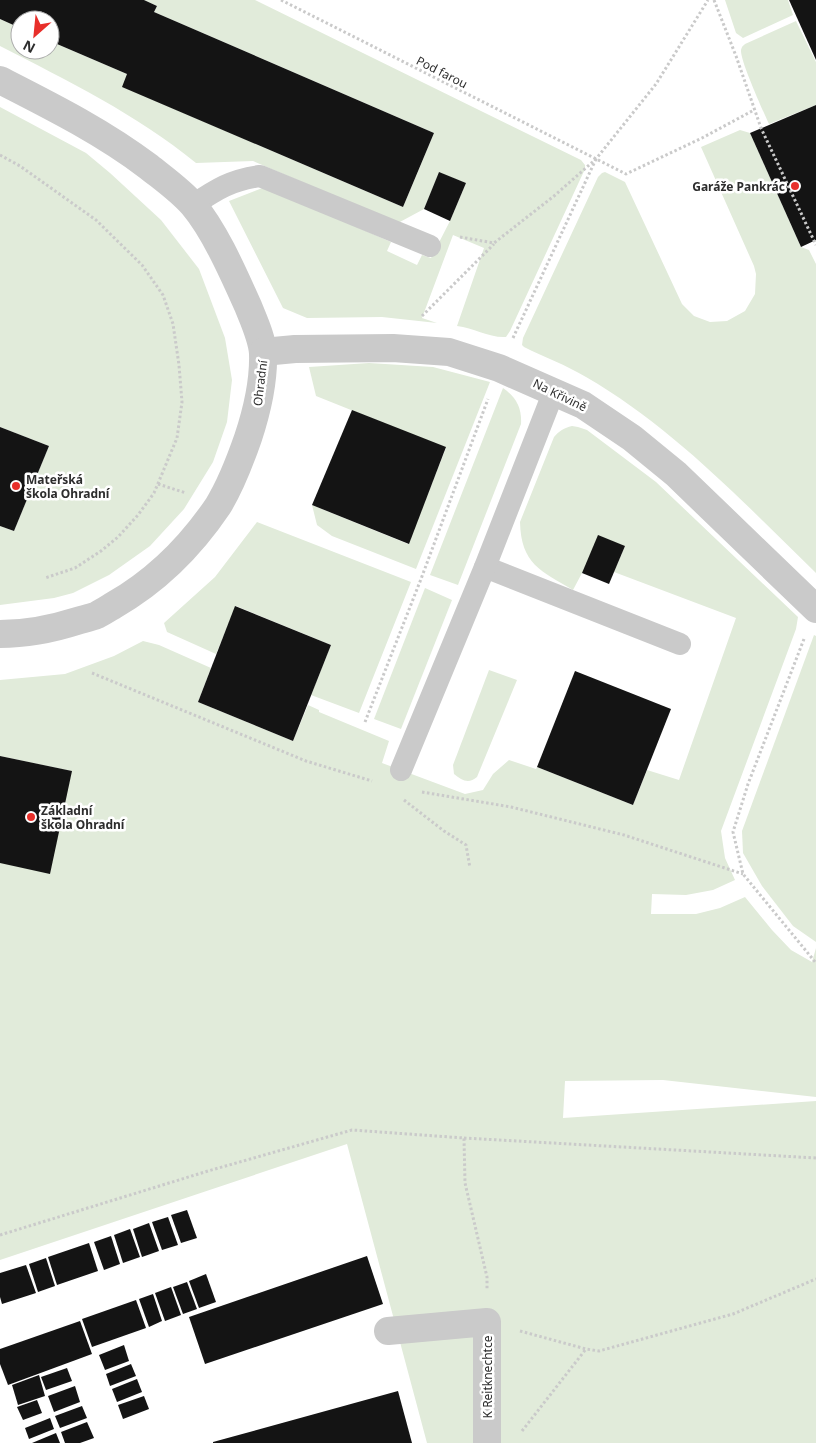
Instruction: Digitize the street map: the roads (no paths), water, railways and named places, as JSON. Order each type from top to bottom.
[{"type":"street","name":"Ohradní","points":[[0,80],[68,115],[127,151],[164,178],[193,205],[210,230],[236,279],[256,325],[263,352],[262,385],[255,416],[242,456],[230,484],[218,504],[201,529],[179,553],[150,581],[129,596],[96,615],[51,629],[0,634]]},
{"type":"street","name":"Na Křivině","points":[[263,352],[296,349],[393,348],[448,352],[499,368],[554,391],[583,405],[632,438],[676,474],[816,609]]},
{"type":"street","name":"K Reitknechtce","points":[[388,1330],[487,1322],[487,1443]]},
{"type":"lane","points":[[193,205],[215,190],[241,179],[260,176],[430,246]]},
{"type":"lane","points":[[401,770],[554,391]]},
{"type":"lane","points":[[484,567],[680,644]]},
{"type":"place","name":"Garáže Pankrác","points":[[795,186]]},
{"type":"place","name":"Mateřská škola Ohradní","points":[[16,486]]},
{"type":"place","name":"Základní škola Ohradní","points":[[31,817]]}]
